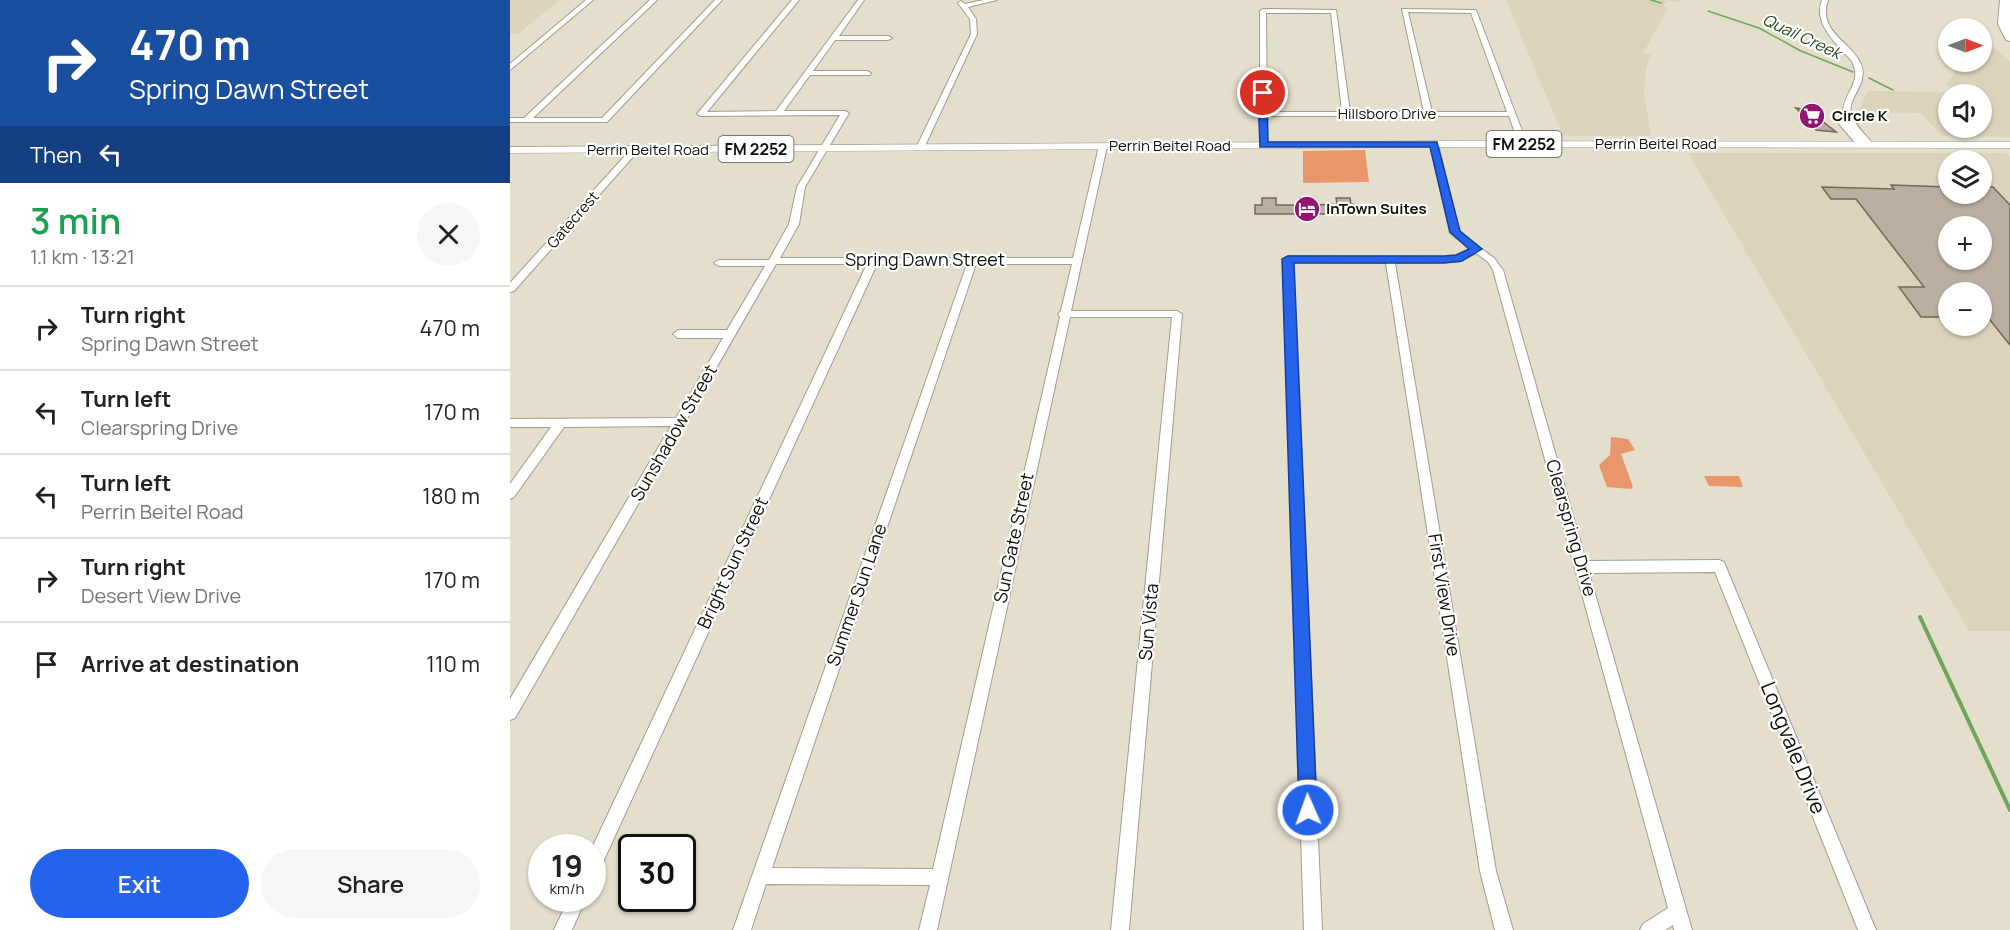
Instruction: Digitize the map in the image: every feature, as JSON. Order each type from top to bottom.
[{"type":"highway","points":[[2005,0],[2010,14]]},
{"type":"highway","points":[[2005,0],[2003,24],[2010,38]]},
{"type":"main road","name":"Perrin Beitel Road","points":[[510,150],[1434,144],[2009,146]]},
{"type":"street","points":[[510,68],[590,0]]},
{"type":"street","points":[[526,120],[654,0]]},
{"type":"street","points":[[510,120],[604,120],[719,0]]},
{"type":"street","points":[[796,0],[701,114],[779,113],[861,0]]},
{"type":"street","points":[[920,148],[974,34],[973,19],[962,4],[994,0]]},
{"type":"street","points":[[1825,0],[1821,7],[1823,18],[1857,63],[1859,70],[1859,85],[1846,105],[1847,114],[1843,116],[1843,124],[1865,144]]},
{"type":"street","points":[[1429,114],[1404,10],[1474,10],[1523,144]]},
{"type":"street","points":[[1263,145],[1263,11],[1334,11],[1346,114]]},
{"type":"street","points":[[833,38],[888,38]]},
{"type":"street","points":[[808,73],[867,73]]},
{"type":"street","name":"Sunshadow Street","points":[[510,713],[794,224],[801,187],[845,113],[779,113]]},
{"type":"street","name":"Hillsboro Drive","points":[[1263,114],[1512,114]]},
{"type":"street","name":"Clearspring Drive","points":[[1434,144],[1455,232],[1491,260],[1498,270],[1683,930]]},
{"type":"street","name":"Sun Gate Street","points":[[928,930],[1102,146]]},
{"type":"street","name":"Gatecrest","points":[[510,289],[634,150]]},
{"type":"street","points":[[1313,930],[1288,259],[1458,258],[1476,249]]},
{"type":"street","name":"First View Drive","points":[[1390,259],[1488,870],[1504,930]]},
{"type":"street","name":"Spring Dawn Street","points":[[719,263],[874,260],[1077,261]]},
{"type":"street","name":"Bright Sun Street","points":[[606,837],[874,260]]},
{"type":"street","name":"Summer Sun Lane","points":[[742,930],[973,260]]},
{"type":"street","name":"Sun Vista","points":[[1063,314],[1177,314],[1120,930]]},
{"type":"street","points":[[678,334],[731,334]]},
{"type":"street","points":[[510,494],[561,422]]},
{"type":"street","points":[[510,423],[680,422]]},
{"type":"street","name":"Longvale Drive","points":[[1581,567],[1719,566],[1867,930]]},
{"type":"street","points":[[760,876],[940,877]]},
{"type":"street","points":[[563,930],[571,912]]},
{"type":"street","points":[[1649,930],[1678,912]]},
{"type":"shaded area","points":[[510,0],[560,0],[518,34],[510,34]]},
{"type":"shaded area","points":[[1506,0],[1680,0],[1678,2],[1667,1],[1664,6],[1668,9],[1643,53],[1651,54],[1646,70],[1644,93],[1651,136],[1563,136]]},
{"type":"shaded area","points":[[1992,46],[2010,61],[2010,137],[1992,137],[1992,84],[1946,84],[1955,72],[1992,72]]},
{"type":"shaded area","points":[[1868,91],[1938,92],[1938,131],[1920,113],[1858,112]]},
{"type":"shaded area","points":[[1365,150],[1369,182],[1303,183],[1303,151]]},
{"type":"shaded area","points":[[1688,153],[1938,153],[1938,204],[1992,204],[1992,153],[2006,153],[2010,157],[2010,631],[1969,631]]},
{"type":"shaded area","points":[[1611,437],[1628,439],[1635,450],[1621,454],[1633,487],[1631,489],[1607,487],[1599,465],[1610,455]]},
{"type":"shaded area","points":[[1704,476],[1739,476],[1743,487],[1709,486]]},
{"type":"building","points":[[1796,108],[1820,112],[1821,120],[1836,132],[1816,130],[1812,119],[1805,117]]},
{"type":"building","points":[[1891,185],[1938,187],[1938,204],[1992,204],[1993,187],[2010,205],[2010,345],[1992,322],[1992,282],[1938,282],[1938,317],[1921,317],[1899,287],[1924,287],[1856,199],[1831,199],[1822,187],[1894,189]]},
{"type":"building","name":"InTown Suites","points":[[1262,198],[1276,198],[1276,205],[1300,205],[1300,198],[1313,198],[1314,205],[1337,204],[1336,198],[1350,198],[1351,204],[1359,205],[1360,214],[1302,216],[1302,214],[1255,214],[1255,205],[1262,205]]},
{"type":"waterway","name":"Quail Creek","points":[[1651,0],[1661,3]]},
{"type":"waterway","name":"Quail Creek","points":[[1708,11],[1759,28],[1801,51],[1853,72]]},
{"type":"waterway","name":"Quail Creek","points":[[1869,78],[1893,90]]},
{"type":"waterway","points":[[1920,617],[2010,810]]},
{"type":"place","name":"Circle K","points":[[1812,116]]},
{"type":"place","name":"InTown Suites","points":[[1307,209]]},
{"type":"route","points":[[1263,93],[1263,145],[1434,144],[1455,232],[1459,238],[1476,249],[1465,256],[1444,260],[1288,259],[1308,810]]}]
